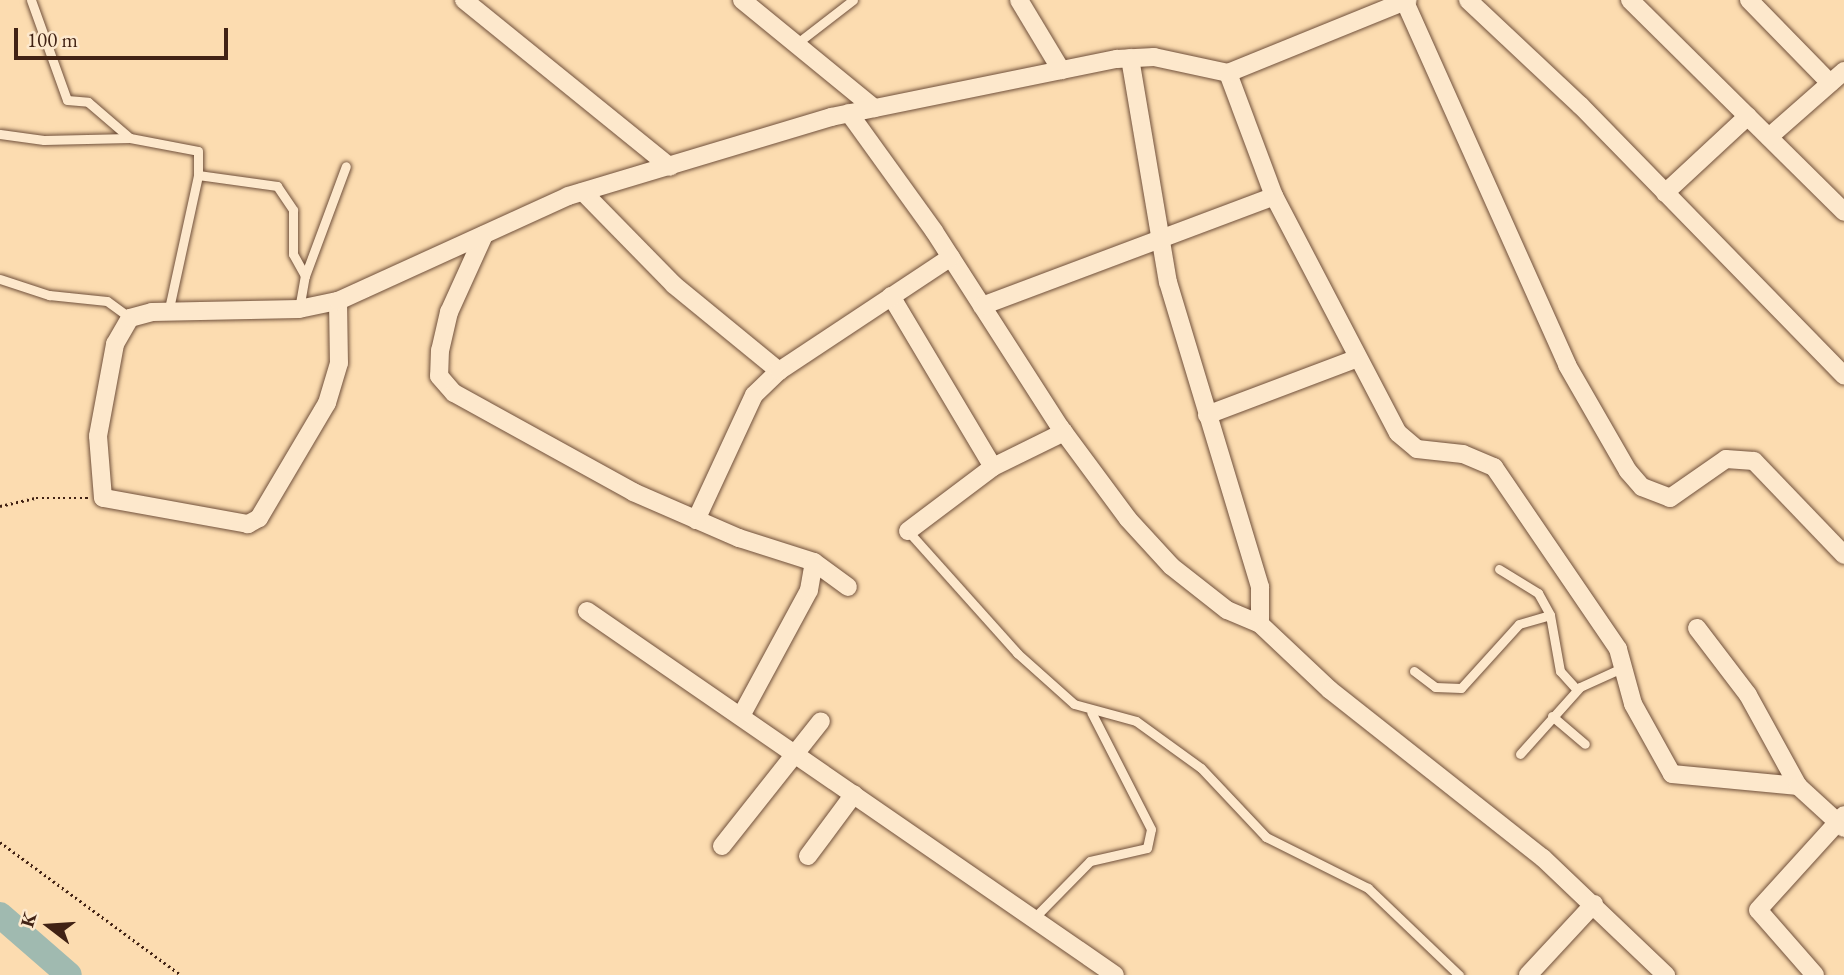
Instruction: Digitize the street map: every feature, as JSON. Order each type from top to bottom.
[{"type":"street","points":[[464,0],[670,167]]},
{"type":"street","points":[[742,0],[874,108]]},
{"type":"street","points":[[1018,0],[1061,70]]},
{"type":"street","points":[[1468,0],[1665,193],[1844,376]]},
{"type":"street","points":[[1630,0],[1844,212]]},
{"type":"street","points":[[1749,0],[1837,77],[1769,137]]},
{"type":"street","points":[[338,301],[339,363],[327,403],[259,518],[248,524],[103,498],[98,436],[115,344],[130,318],[167,313],[299,309],[338,301],[583,192],[849,113],[1130,58],[1154,57],[1228,73],[1406,1],[1567,365],[1628,471],[1642,487],[1670,498],[1726,459],[1754,461],[1844,555]]},
{"type":"street","points":[[1130,58],[1158,238],[1207,415],[1260,587],[1260,624]]},
{"type":"street","points":[[1228,73],[1274,196],[1358,358],[1407,442],[1494,467],[1618,649],[1633,704],[1672,774],[1798,786]]},
{"type":"street","points":[[849,113],[951,257],[1064,432],[1128,519],[1171,566],[1227,610],[1260,624],[1330,690],[1461,791],[1594,904],[1666,975]]},
{"type":"street","points":[[1665,193],[1748,116]]},
{"type":"street","points":[[583,192],[674,285],[779,371]]},
{"type":"street","points":[[982,306],[1274,196]]},
{"type":"street","points":[[484,235],[449,312],[439,376],[454,393],[536,441],[696,520],[814,562],[848,587]]},
{"type":"street","points":[[696,520],[741,414],[779,371],[951,257]]},
{"type":"street","points":[[891,296],[993,467]]},
{"type":"street","points":[[1207,415],[1358,358]]},
{"type":"street","points":[[908,531],[993,467],[1064,432]]},
{"type":"street","points":[[741,716],[809,590],[814,562]]},
{"type":"street","points":[[587,611],[1115,975]]},
{"type":"street","points":[[1697,628],[1748,695],[1798,786],[1842,822],[1758,910],[1815,975]]},
{"type":"street","points":[[722,846],[821,721]]},
{"type":"street","points":[[808,856],[853,794]]},
{"type":"street","points":[[1528,975],[1594,904]]},
{"type":"lane","points":[[32,0],[67,100],[88,102],[130,138]]},
{"type":"lane","points":[[796,44],[853,0]]},
{"type":"lane","points":[[0,134],[44,140],[130,138],[198,151],[198,175],[167,313]]},
{"type":"lane","points":[[299,309],[305,276],[346,166]]},
{"type":"lane","points":[[198,175],[277,186],[293,210],[293,254],[305,276]]},
{"type":"lane","points":[[0,279],[49,295],[107,301],[130,318]]},
{"type":"lane","points":[[908,531],[1017,653],[1091,712],[1151,829],[1147,848],[1090,861],[1034,919]]},
{"type":"lane","points":[[1499,569],[1538,593],[1550,615],[1560,671],[1577,690]]},
{"type":"lane","points":[[1414,670],[1435,687],[1461,688],[1519,624],[1550,615]]},
{"type":"lane","points":[[1520,754],[1577,690],[1624,667]]},
{"type":"lane","points":[[1091,712],[1107,710],[1136,722],[1201,768],[1265,837],[1368,888],[1459,975]]},
{"type":"lane","points":[[1552,716],[1585,744]]},
{"type":"path","points":[[0,506],[36,498],[103,498]]},
{"type":"path","points":[[0,842],[181,975]]},
{"type":"waterway","points":[[0,915],[69,975]]}]
